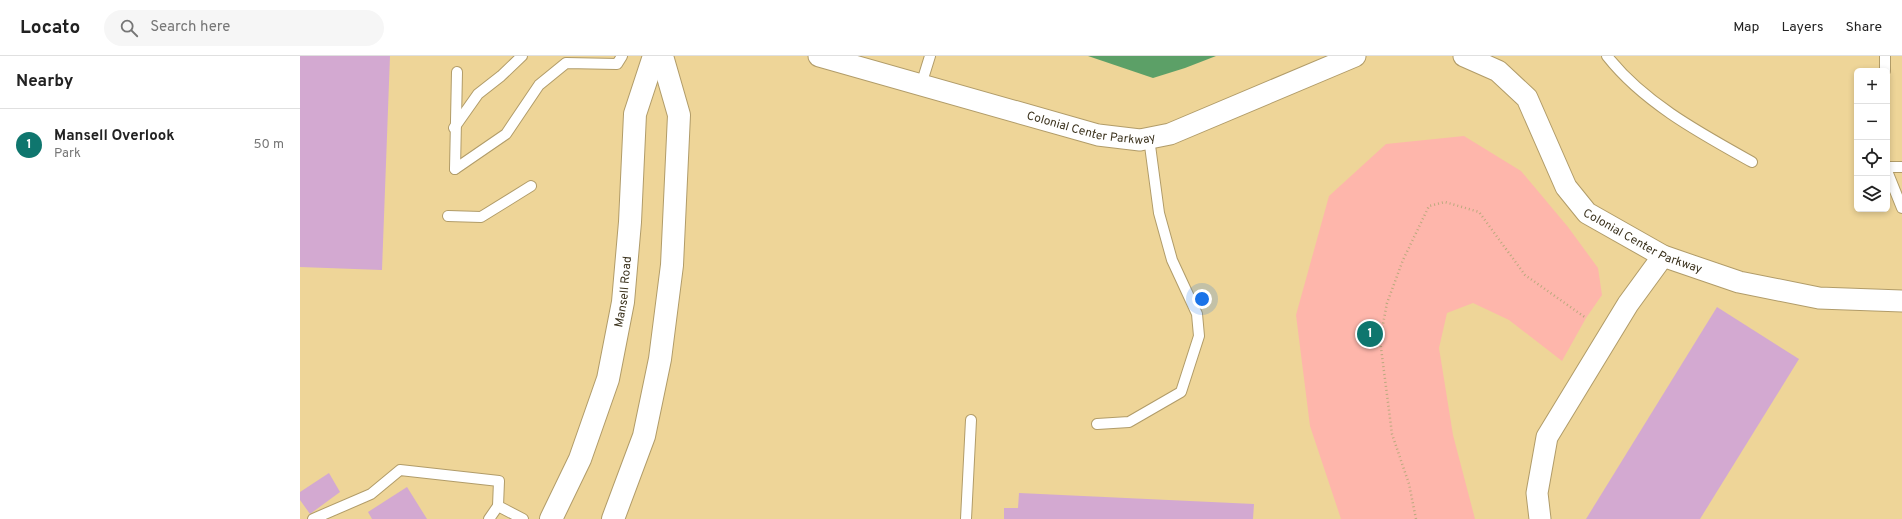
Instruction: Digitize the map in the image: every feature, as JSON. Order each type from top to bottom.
[{"type":"main road","name":"Mansell Road","points":[[552,519],[580,459],[608,379],[623,302],[630,222],[635,114],[654,56]]},
{"type":"main road","points":[[613,519],[644,436],[660,359],[672,265],[679,115],[662,56]]},
{"type":"street","name":"Colonial Center Parkway","points":[[818,56],[1098,136],[1140,140],[1170,134],[1355,56]]},
{"type":"street","name":"Colonial Center Parkway","points":[[1464,56],[1498,71],[1526,98],[1566,187],[1587,214],[1663,256],[1739,282],[1819,298],[1902,301]]},
{"type":"street","points":[[1540,519],[1537,493],[1547,437],[1628,304],[1663,256]]},
{"type":"lane","points":[[454,128],[478,94],[501,76],[522,56]]},
{"type":"lane","points":[[457,72],[454,128],[454,169],[506,134],[539,85],[566,63],[617,64],[622,56]]},
{"type":"lane","points":[[921,85],[930,56]]},
{"type":"lane","points":[[1607,56],[1620,73],[1684,124],[1752,162]]},
{"type":"lane","points":[[1885,56],[1885,68]]},
{"type":"lane","points":[[1097,424],[1129,422],[1181,392],[1199,336],[1197,314],[1172,260],[1159,213],[1149,138]]},
{"type":"lane","points":[[1890,166],[1902,166]]},
{"type":"lane","points":[[1889,176],[1902,208]]},
{"type":"lane","points":[[448,216],[481,217],[531,186]]},
{"type":"lane","points":[[966,519],[971,420]]},
{"type":"lane","points":[[313,519],[331,516],[372,494],[400,470],[499,481],[498,506],[489,519]]},
{"type":"lane","points":[[498,506],[523,519]]},
{"type":"path","points":[[1416,519],[1409,484],[1392,434],[1380,340],[1387,303],[1403,260],[1429,206],[1445,202],[1479,212],[1525,275],[1586,318]]},
{"type":"shaded area","points":[[300,56],[1902,56],[1902,519],[300,519]]},
{"type":"shaded area","points":[[1088,56],[1216,56],[1153,78]]},
{"type":"shaded area","points":[[1464,136],[1521,171],[1568,227],[1598,268],[1602,295],[1586,318],[1562,361],[1509,320],[1473,303],[1447,313],[1439,348],[1453,435],[1475,519],[1341,519],[1310,426],[1296,315],[1329,196],[1386,144]]},
{"type":"building","points":[[300,56],[390,56],[382,270],[300,267]]},
{"type":"building","points":[[1717,307],[1799,359],[1700,519],[1586,519]]},
{"type":"building","points":[[329,473],[340,492],[310,514],[300,500],[300,492]]},
{"type":"building","points":[[407,487],[427,519],[372,519],[368,512]]},
{"type":"building","points":[[1019,493],[1254,504],[1253,519],[1004,519],[1004,508],[1018,508]]},
{"type":"place","name":"Mansell Overlook","points":[[1370,334]]}]
